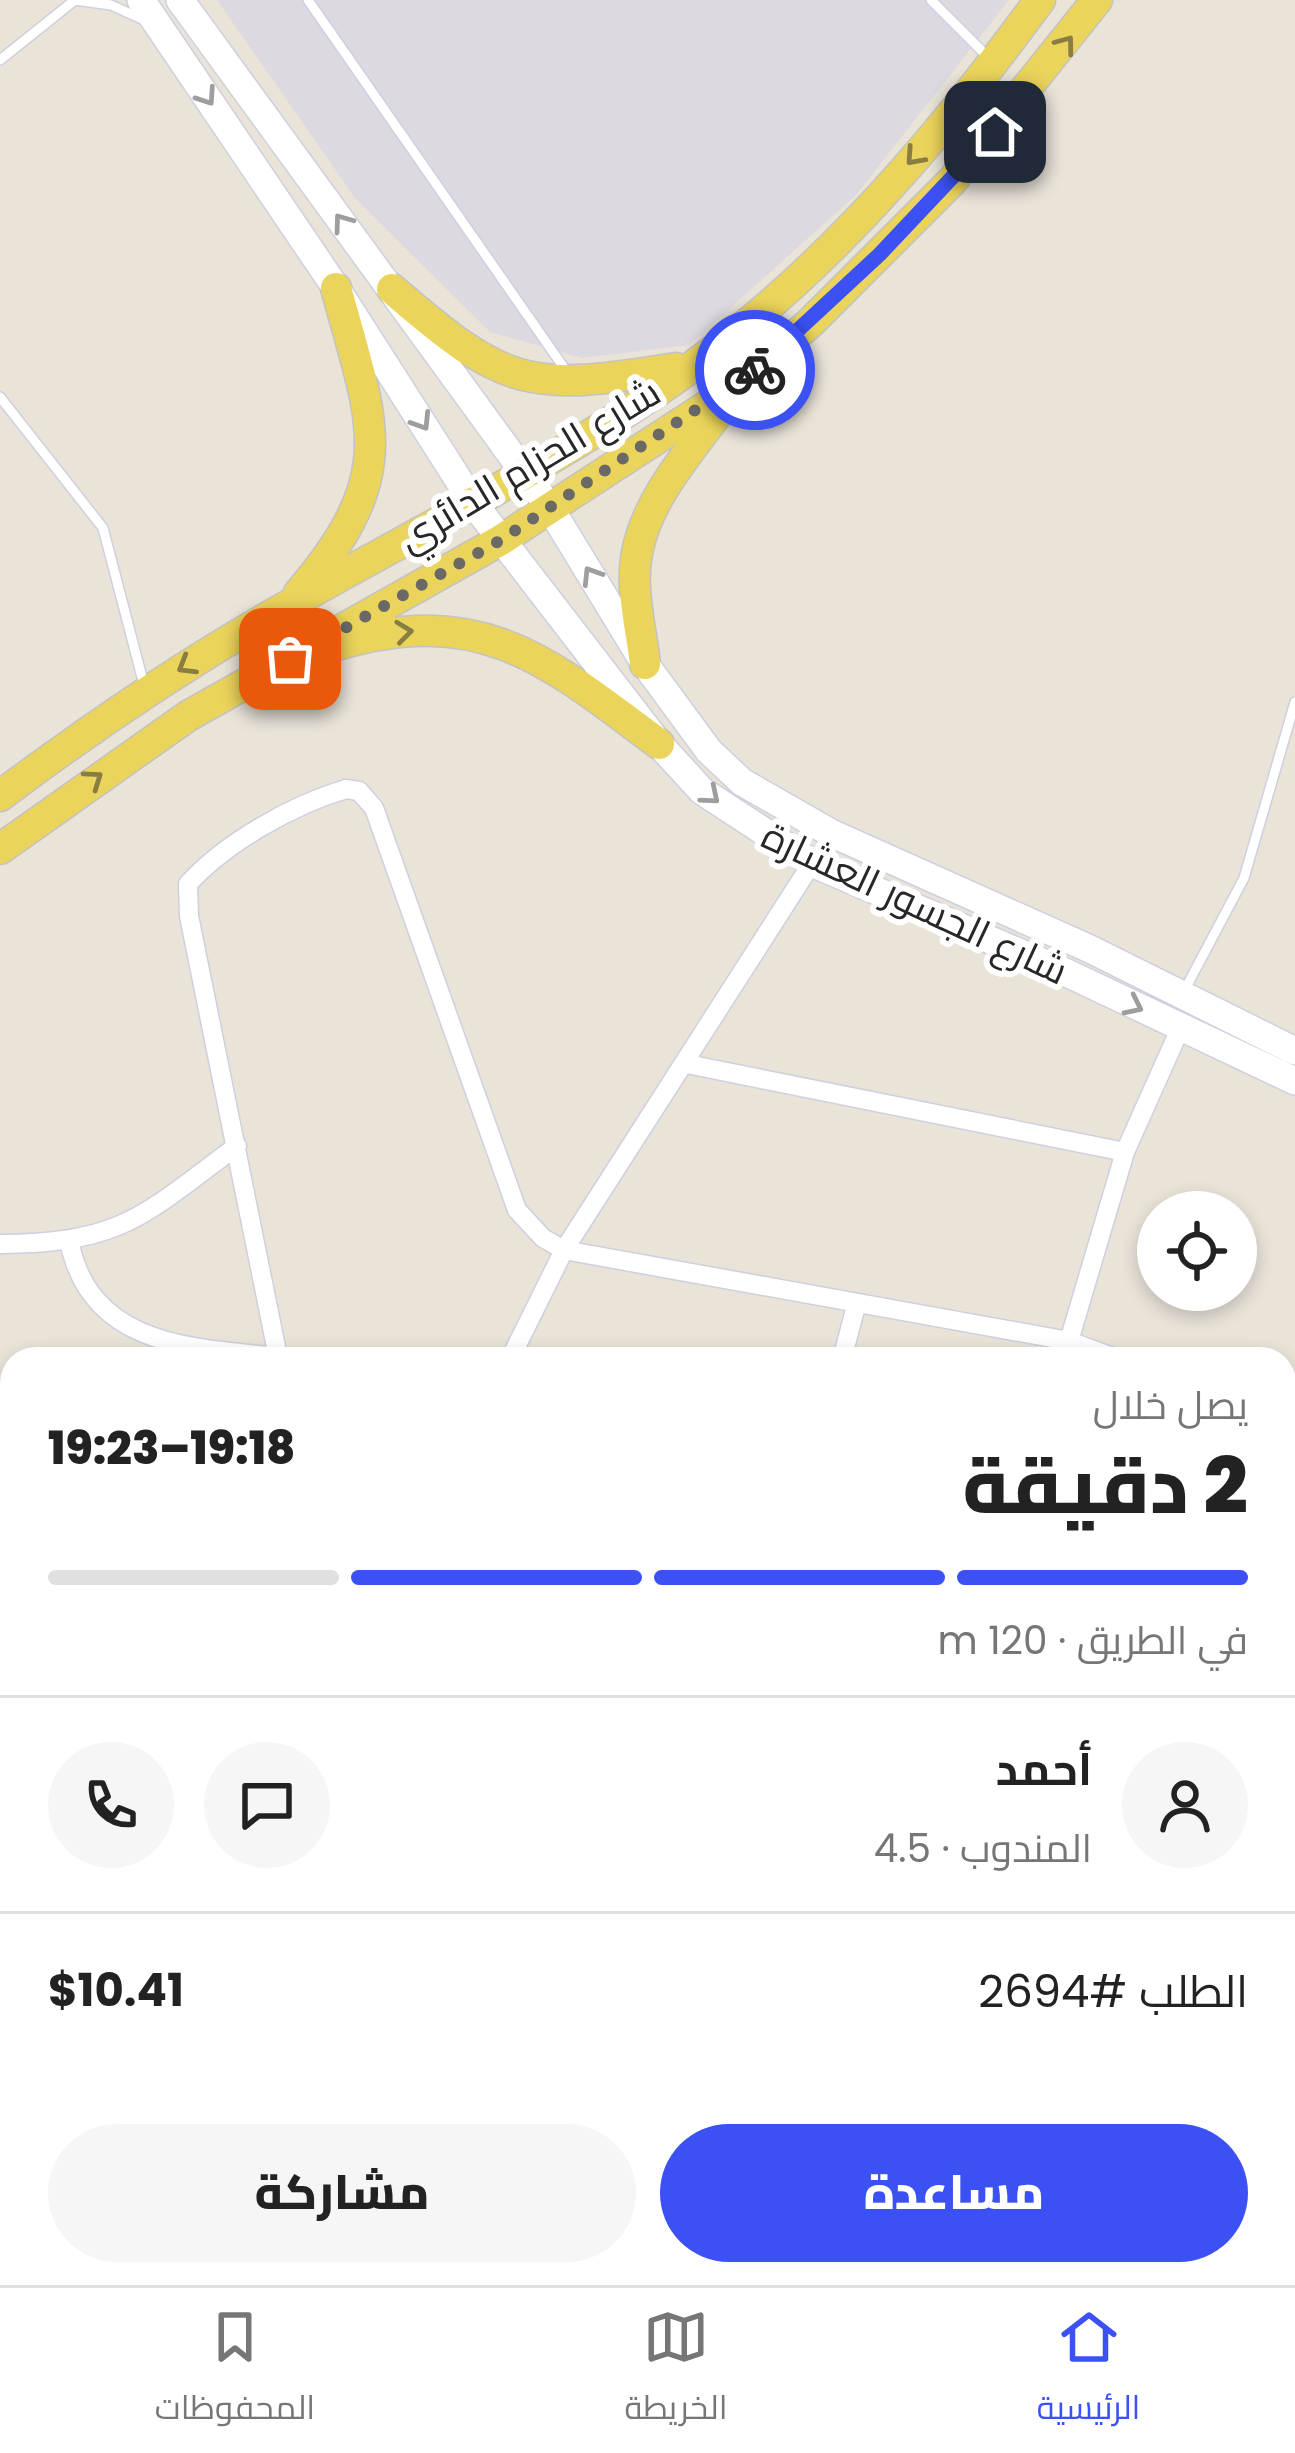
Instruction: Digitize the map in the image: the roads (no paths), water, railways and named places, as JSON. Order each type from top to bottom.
[{"type":"main road","name":"شارع الجسور العشارة","points":[[141,0],[336,288],[474,505],[659,744],[702,791],[812,863],[1067,973],[1295,1082]]},
{"type":"main road","name":"شارع الجسور العشارة","points":[[179,0],[550,508],[646,664],[709,751],[742,782],[787,810],[1295,1051]]},
{"type":"main road","name":"شارع الحزام الدائري","points":[[0,796],[146,690],[289,605],[474,505],[694,364],[791,285],[875,201],[994,63],[1040,0]]},
{"type":"main road","name":"شارع الحزام الدائري","points":[[0,849],[188,716],[501,540],[736,387],[810,323],[952,182],[1097,0]]},
{"type":"main road","points":[[289,605],[355,518],[371,458],[362,385],[336,288]]},
{"type":"main road","points":[[392,290],[456,345],[537,380],[576,384],[694,364]]},
{"type":"main road","points":[[646,664],[634,578],[644,530],[656,502],[736,387]]},
{"type":"main road","points":[[290,659],[410,630],[497,638],[556,668],[659,744]]},
{"type":"street","points":[[279,1347],[189,916],[188,884],[210,862],[263,829],[333,793],[358,791],[374,808],[517,1210],[543,1238],[564,1250],[1085,1347]]},
{"type":"street","points":[[516,1347],[564,1250],[812,863]]},
{"type":"street","points":[[1069,1341],[1126,1152],[1180,1028]]},
{"type":"street","points":[[687,1064],[1126,1152]]},
{"type":"street","points":[[0,1244],[69,1240],[127,1226],[237,1146]]},
{"type":"street","points":[[69,1240],[98,1308],[117,1321],[171,1342],[205,1347]]},
{"type":"street","points":[[845,1347],[856,1306]]},
{"type":"lane","points":[[0,60],[75,0],[128,11],[163,32]]},
{"type":"lane","points":[[308,0],[576,384]]},
{"type":"lane","points":[[931,0],[994,63]]},
{"type":"lane","points":[[0,397],[103,529],[146,690]]},
{"type":"lane","points":[[1183,994],[1244,878],[1295,702]]}]
